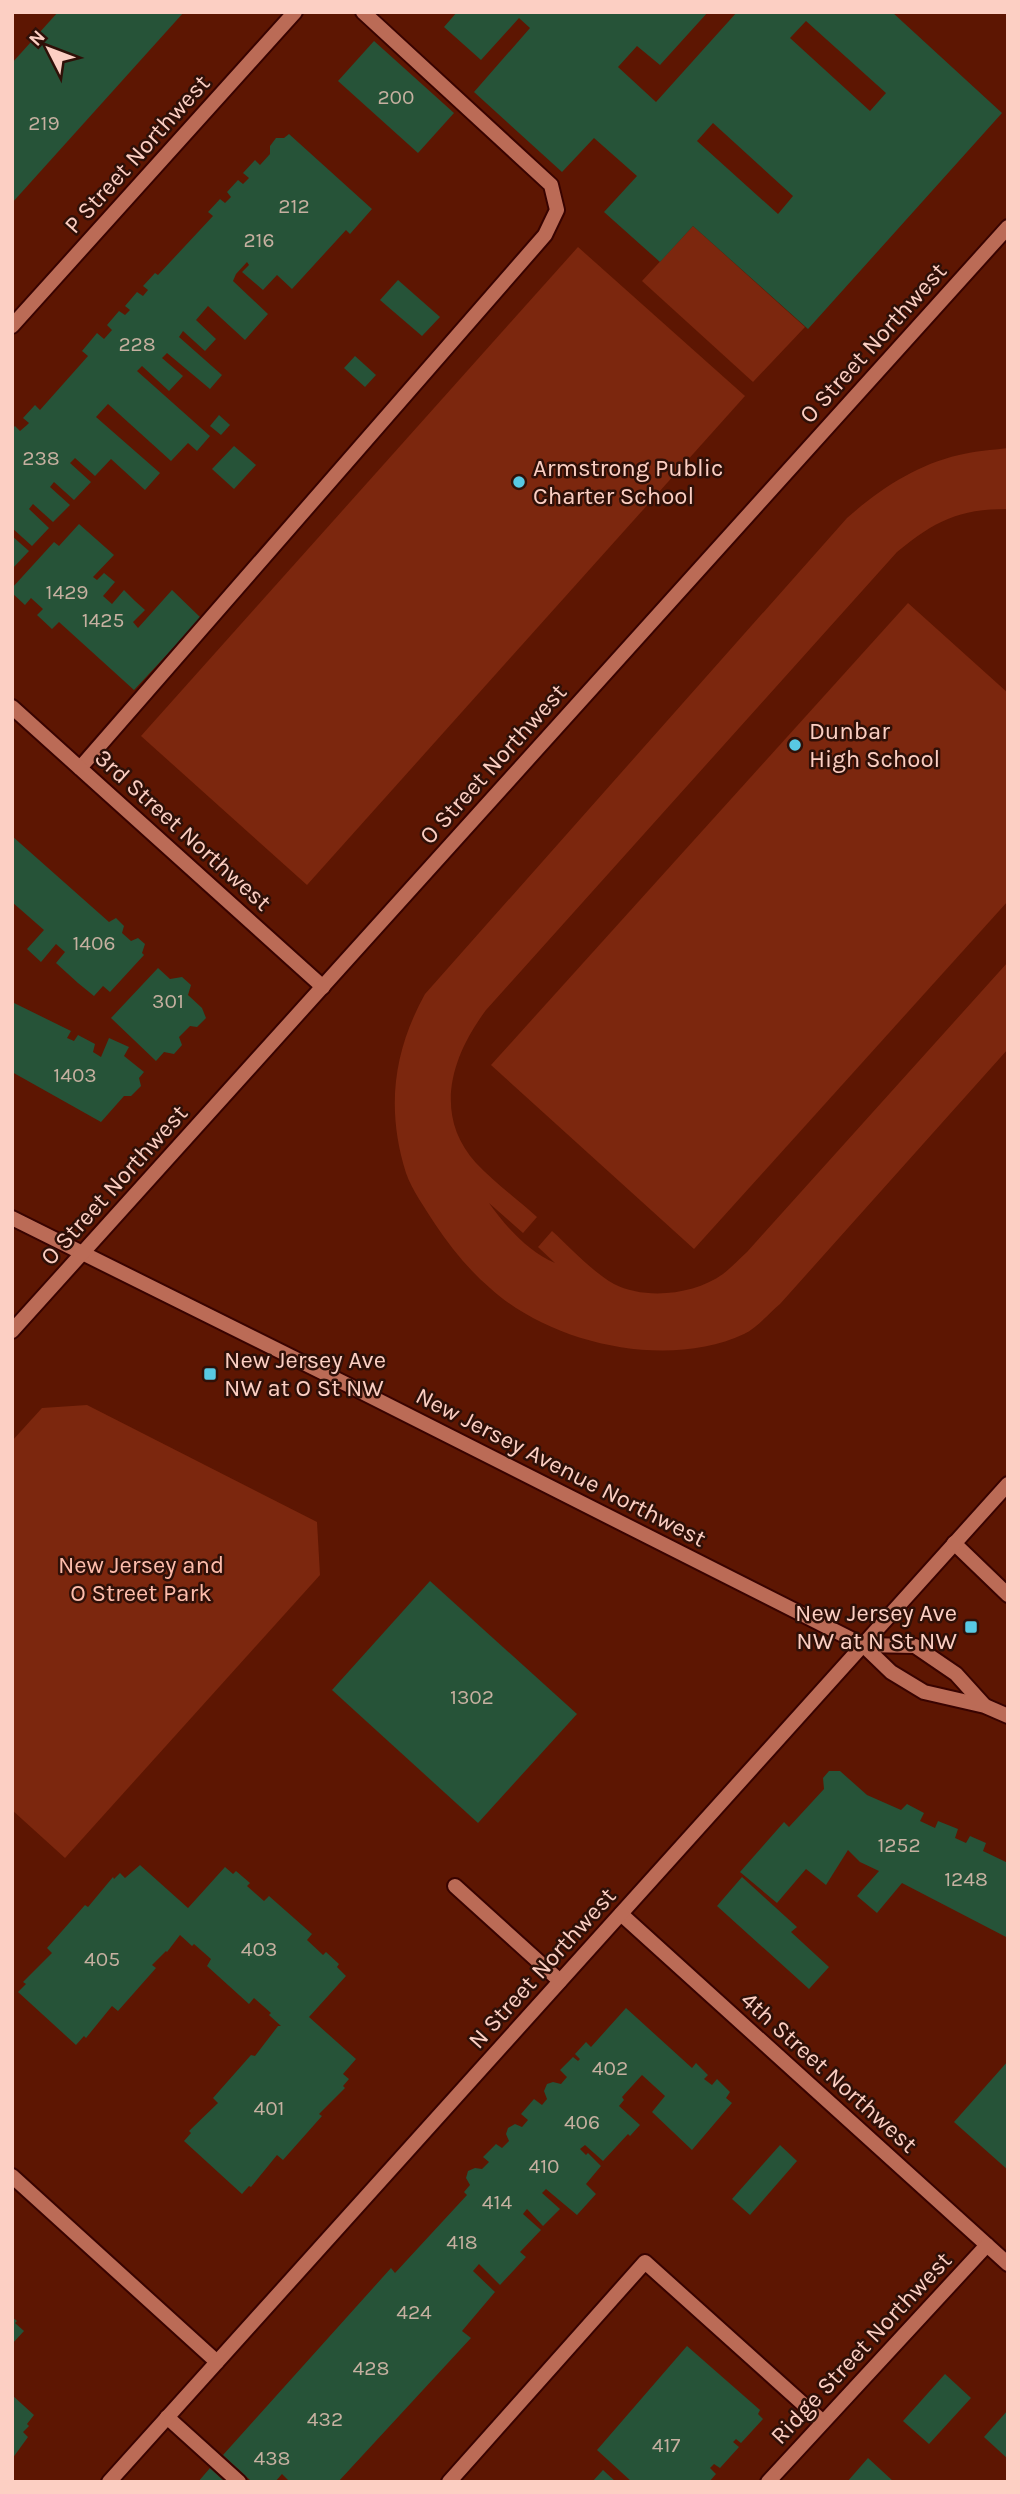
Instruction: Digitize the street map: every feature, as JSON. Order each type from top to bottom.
[{"type":"street","name":"P Street Northwest","points":[[12,326],[295,12]]},
{"type":"street","points":[[80,768],[545,235],[557,210],[551,185],[363,12]]},
{"type":"street","name":"O Street Northwest","points":[[12,1331],[1008,227]]},
{"type":"street","name":"3rd Street Northwest","points":[[13,710],[323,987]]},
{"type":"street","name":"New Jersey Avenue Northwest","points":[[12,1218],[863,1645],[891,1672],[924,1692],[985,1706],[1008,1716]]},
{"type":"street","name":"N Street Northwest","points":[[109,2482],[1008,1484]]},
{"type":"street","points":[[954,1544],[1008,1595]]},
{"type":"street","name":"New Jersey Avenue Northwest","points":[[863,1645],[915,1646],[956,1674],[985,1706]]},
{"type":"street","points":[[455,1886],[560,1981]]},
{"type":"street","name":"4th Street Northwest","points":[[621,1914],[1008,2264]]},
{"type":"street","points":[[12,2176],[217,2362]]},
{"type":"street","name":"Ridge Street Northwest","points":[[768,2482],[987,2245]]},
{"type":"street","points":[[449,2482],[645,2262],[822,2421]]},
{"type":"street","points":[[167,2417],[239,2482]]},
{"type":"green space","points":[[693,226],[805,327],[753,382],[642,281]]},
{"type":"green space","points":[[578,247],[745,396],[307,885],[141,736]]},
{"type":"green space","points":[[1008,448],[1008,509],[975,511],[948,519],[923,532],[897,552],[486,1010],[456,1066],[451,1106],[454,1125],[463,1145],[476,1163],[537,1217],[523,1233],[489,1203],[502,1221],[527,1245],[555,1263],[538,1247],[552,1231],[589,1266],[614,1284],[640,1292],[669,1293],[698,1287],[711,1281],[726,1272],[747,1252],[1008,962],[1008,1049],[780,1304],[744,1334],[713,1345],[680,1350],[646,1350],[611,1346],[577,1337],[515,1308],[490,1288],[454,1250],[415,1192],[406,1173],[396,1126],[396,1081],[406,1037],[425,994],[847,518],[872,497],[928,465],[965,454]]},
{"type":"green space","points":[[908,603],[1008,693],[1008,901],[694,1249],[491,1065]]},
{"type":"green space","name":"New Jersey and O Street Park","points":[[87,1405],[317,1522],[320,1575],[65,1858],[12,1810],[12,1441],[42,1408]]},
{"type":"building","points":[[58,12],[184,12],[12,203],[12,63]]},
{"type":"building","points":[[457,12],[708,12],[660,65],[637,46],[618,67],[656,102],[737,12],[892,12],[1002,113],[808,329],[693,226],[660,262],[604,212],[637,176],[594,138],[562,172],[474,92],[530,28],[519,18],[481,60],[444,27]],"holes":[[[806,21],[886,93],[870,111],[790,38]],[[713,123],[793,196],[778,214],[697,141]]]},
{"type":"building","points":[[374,41],[454,113],[418,153],[338,81]]},
{"type":"building","points":[[289,134],[372,209],[350,234],[346,230],[292,289],[277,275],[263,290],[242,272],[249,265],[247,262],[233,281],[268,314],[245,340],[208,306],[196,320],[216,339],[205,351],[183,331],[179,337],[222,375],[210,389],[167,353],[162,358],[183,376],[169,391],[142,366],[137,371],[210,436],[197,451],[188,443],[171,461],[108,404],[96,417],[160,473],[145,490],[111,459],[95,476],[75,458],[70,463],[91,482],[74,500],[54,482],[50,487],[70,505],[53,522],[33,504],[29,509],[49,528],[32,546],[12,528],[12,429],[15,426],[20,431],[29,423],[23,418],[35,405],[40,410],[88,356],[82,351],[97,333],[104,339],[112,330],[107,325],[119,311],[125,315],[130,310],[125,306],[137,292],[143,296],[148,290],[143,286],[155,273],[158,275],[213,216],[208,212],[220,199],[225,203],[231,197],[227,192],[238,180],[243,184],[249,178],[243,173],[255,160],[260,165],[270,154],[270,146],[276,138],[284,138]]},
{"type":"building","points":[[398,280],[440,317],[422,336],[380,300]]},
{"type":"building","points":[[355,356],[376,375],[365,387],[344,368]]},
{"type":"building","points":[[219,415],[230,425],[221,435],[210,426]]},
{"type":"building","points":[[234,446],[256,465],[234,489],[212,469]]},
{"type":"building","points":[[79,524],[114,555],[93,577],[97,580],[104,573],[115,582],[103,596],[112,604],[124,590],[145,610],[133,622],[138,628],[172,590],[201,618],[134,690],[59,622],[52,629],[37,615],[43,609],[31,598],[25,605],[12,593],[12,588],[54,542],[59,546]]},
{"type":"building","points":[[12,536],[29,551],[12,569]]},
{"type":"building","points":[[12,836],[109,922],[116,918],[124,926],[122,933],[131,941],[138,938],[145,944],[142,953],[144,955],[110,992],[103,986],[94,996],[78,983],[56,963],[65,952],[56,944],[41,962],[27,949],[44,930],[12,902]]},
{"type":"building","points":[[158,968],[170,979],[182,977],[191,985],[188,995],[202,1008],[206,1018],[197,1027],[190,1026],[179,1037],[182,1045],[174,1054],[164,1052],[156,1061],[111,1018]]},
{"type":"building","points":[[12,1002],[71,1031],[67,1038],[74,1041],[78,1035],[95,1044],[93,1052],[101,1057],[109,1038],[129,1047],[124,1056],[144,1072],[139,1078],[141,1086],[131,1096],[124,1096],[101,1122],[12,1072]]},
{"type":"building","points":[[430,1581],[577,1714],[478,1823],[332,1690]]},
{"type":"building","points":[[829,1771],[840,1771],[867,1795],[901,1810],[907,1804],[924,1813],[920,1821],[935,1828],[938,1821],[958,1829],[955,1838],[966,1843],[970,1836],[986,1843],[983,1851],[1008,1863],[1008,1938],[902,1883],[877,1913],[857,1896],[879,1871],[860,1862],[848,1850],[826,1885],[806,1869],[777,1903],[740,1872],[784,1822],[789,1827],[824,1789],[823,1778]]},
{"type":"building","points":[[140,1865],[188,1908],[225,1867],[233,1874],[236,1871],[250,1883],[247,1886],[264,1901],[269,1896],[312,1934],[307,1940],[323,1955],[326,1952],[339,1964],[337,1967],[346,1976],[309,2017],[356,2059],[343,2074],[349,2079],[343,2086],[345,2088],[319,2114],[322,2116],[283,2160],[277,2155],[242,2194],[184,2141],[191,2133],[189,2131],[218,2103],[213,2098],[251,2055],[255,2056],[278,2026],[281,2026],[269,2015],[271,2013],[254,1998],[249,2004],[207,1966],[211,1959],[180,1935],[152,1965],[156,1968],[118,2011],[112,2006],[86,2038],[84,2036],[76,2045],[18,1992],[26,1984],[23,1982],[52,1953],[47,1948],[85,1905],[88,1907],[113,1877],[114,1879],[120,1873],[125,1878]]},
{"type":"building","points":[[742,1877],[797,1927],[791,1932],[829,1967],[809,1989],[717,1906]]},
{"type":"building","points":[[626,2008],[692,2068],[696,2063],[708,2075],[704,2079],[712,2085],[717,2079],[730,2092],[726,2098],[732,2103],[692,2150],[652,2112],[665,2096],[642,2075],[622,2097],[624,2100],[619,2106],[640,2125],[603,2161],[585,2145],[580,2149],[601,2166],[586,2184],[596,2194],[577,2215],[546,2189],[542,2193],[560,2209],[543,2226],[527,2209],[523,2214],[541,2230],[520,2252],[526,2257],[500,2285],[479,2264],[473,2271],[495,2292],[462,2331],[471,2338],[338,2482],[290,2482],[282,2474],[275,2482],[252,2482],[223,2455],[391,2268],[395,2273],[467,2195],[464,2192],[470,2185],[466,2178],[468,2171],[482,2169],[489,2162],[483,2157],[496,2144],[502,2148],[509,2141],[506,2134],[508,2128],[515,2124],[522,2127],[528,2120],[521,2114],[534,2099],[542,2105],[547,2099],[544,2091],[547,2084],[561,2084],[567,2077],[560,2070],[573,2057],[578,2061],[580,2059],[575,2054],[586,2042],[591,2047]]},
{"type":"building","points":[[1008,2061],[1008,2170],[954,2122]]},
{"type":"building","points":[[780,2145],[797,2161],[750,2215],[732,2199]]},
{"type":"building","points":[[12,2317],[24,2331],[12,2344]]},
{"type":"building","points":[[687,2346],[760,2410],[758,2414],[763,2419],[741,2443],[736,2439],[733,2442],[739,2447],[720,2468],[714,2464],[710,2468],[716,2474],[709,2482],[632,2482],[597,2450]]},
{"type":"building","points":[[945,2374],[971,2398],[929,2444],[903,2421]]},
{"type":"building","points":[[12,2395],[34,2415],[23,2432],[28,2437],[12,2459]]},
{"type":"building","points":[[1008,2410],[1008,2459],[984,2437]]},
{"type":"building","points":[[868,2458],[894,2482],[847,2482]]},
{"type":"building","points":[[210,2468],[225,2482],[198,2482]]},
{"type":"building","points":[[603,2470],[616,2482],[592,2482]]},
{"type":"place","name":"Armstrong Public Charter School","points":[[519,482]]},
{"type":"place","name":"Dunbar High School","points":[[795,745]]},
{"type":"place","name":"New Jersey Ave NW at O St NW","points":[[210,1374]]},
{"type":"place","name":"New Jersey Ave NW at N St NW","points":[[971,1627]]}]
